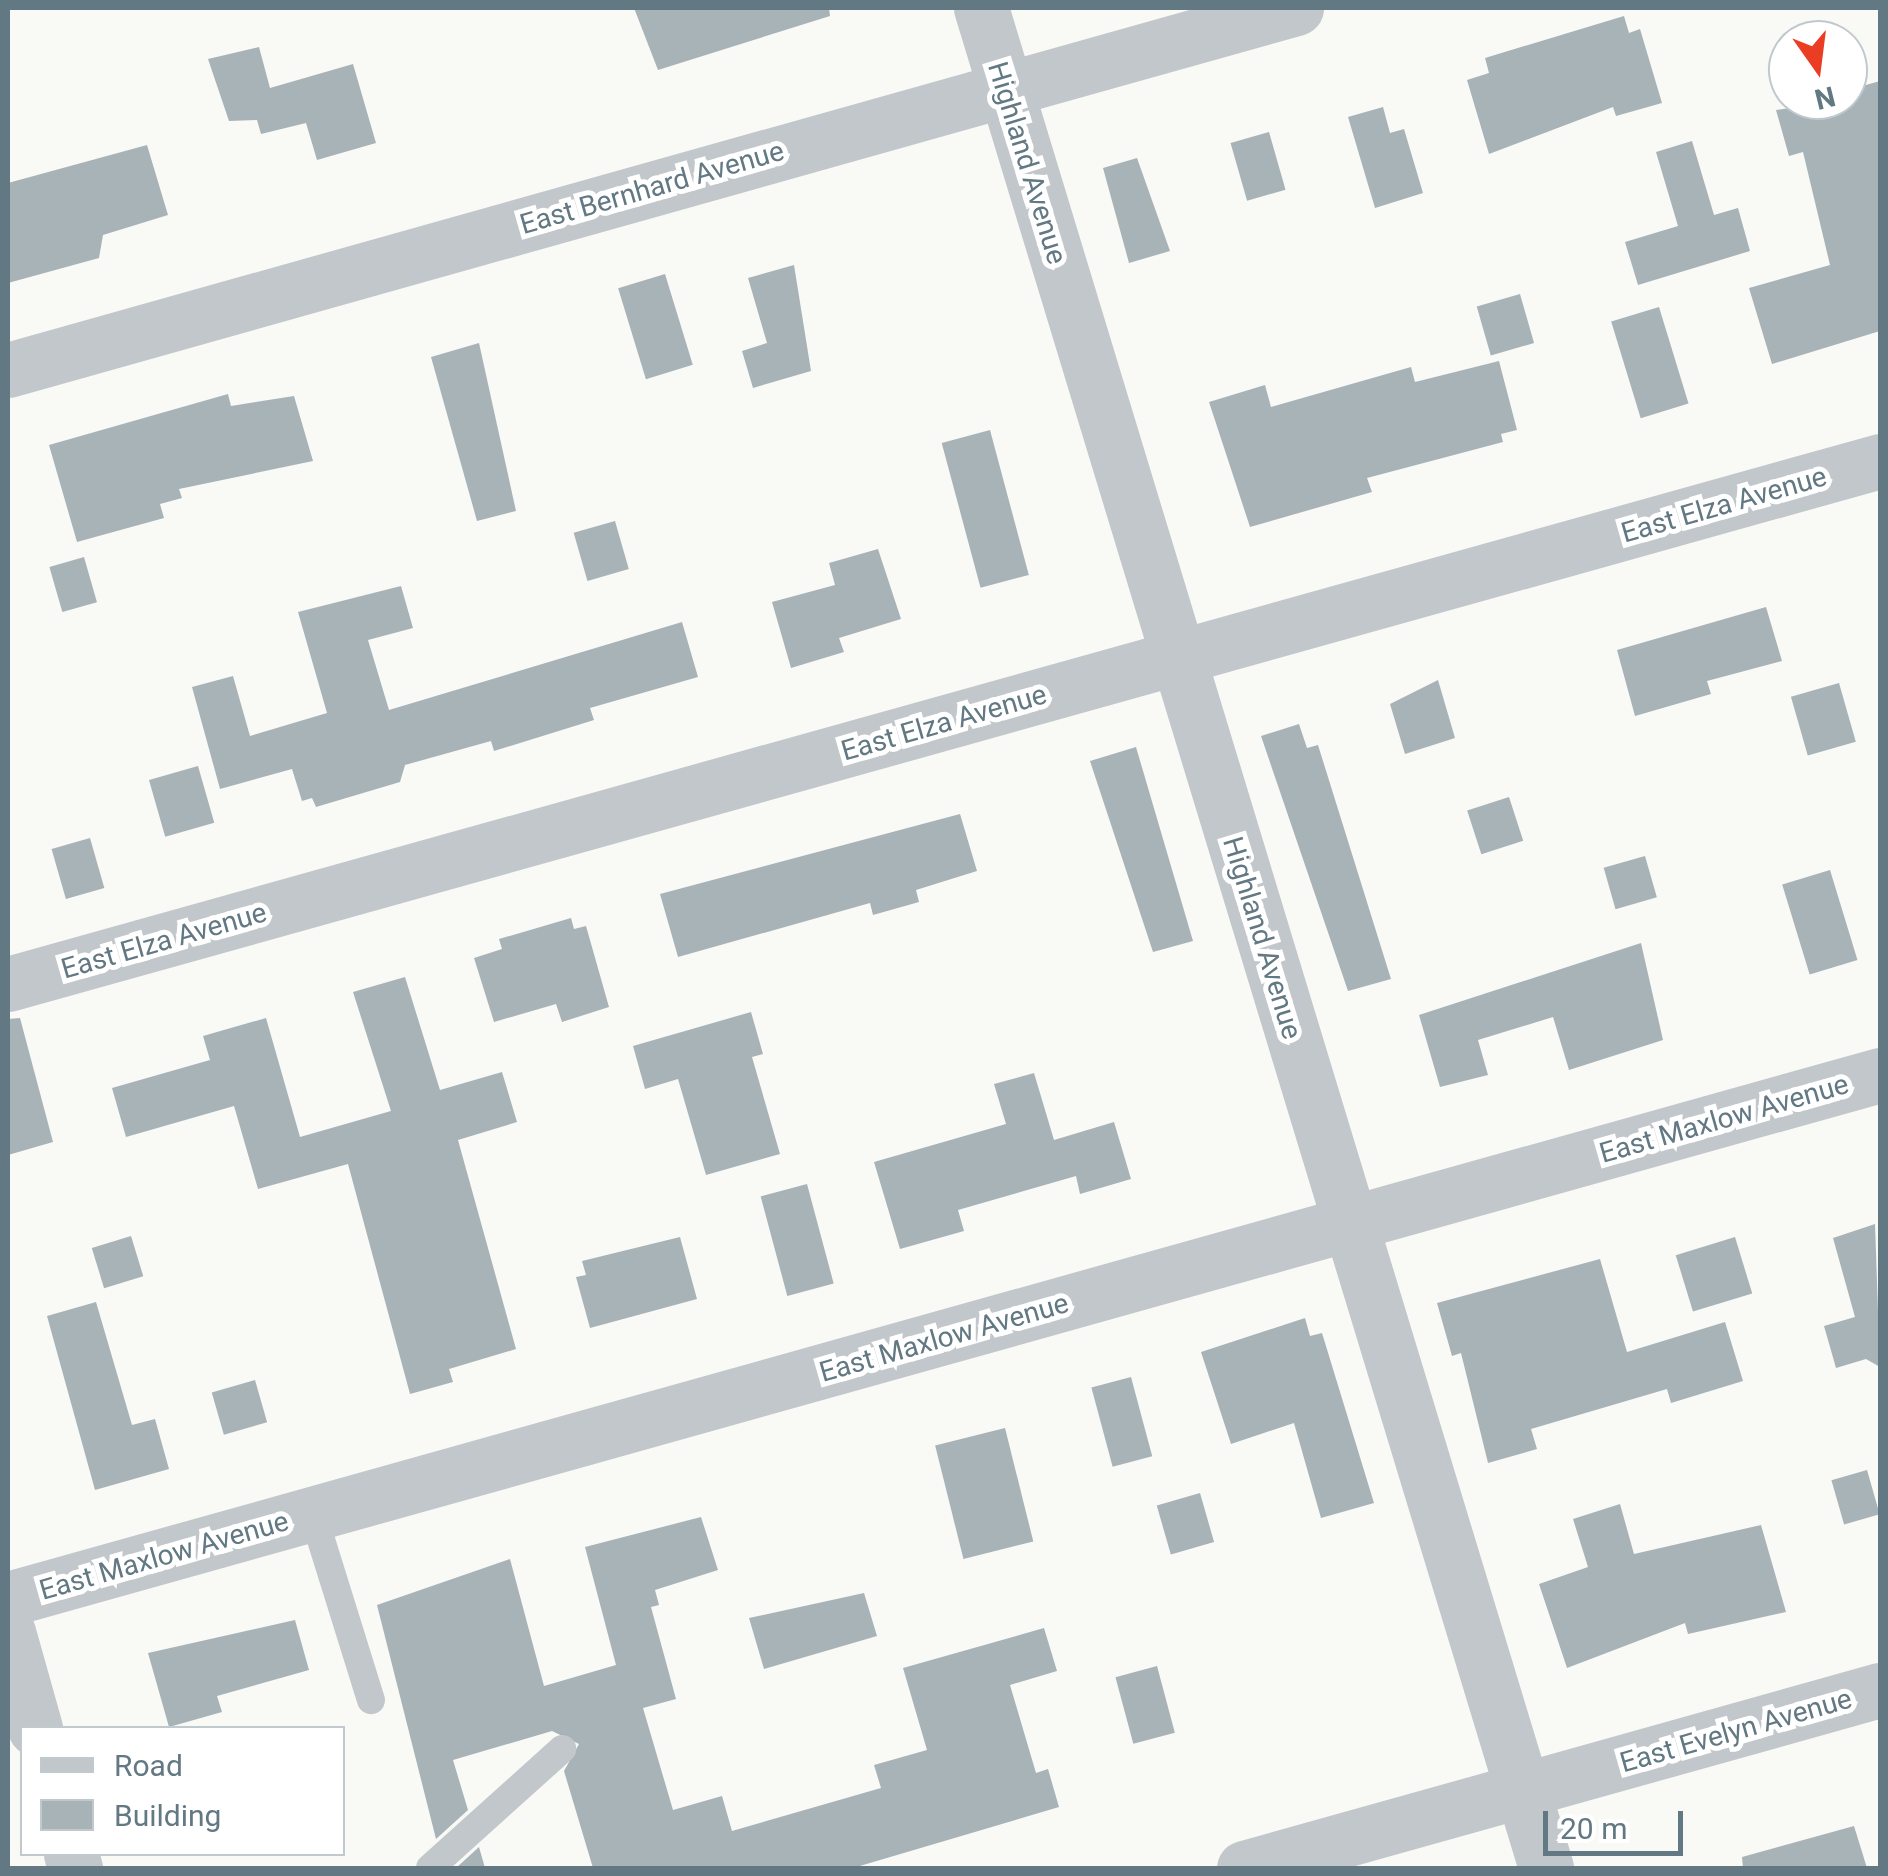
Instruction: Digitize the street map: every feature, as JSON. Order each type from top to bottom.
[{"type":"street","name":"Highland Avenue","points":[[981,8],[1546,1868]]},
{"type":"street","name":"East Bernhard Avenue","points":[[8,370],[1296,8]]},
{"type":"street","name":"East Elza Avenue","points":[[8,984],[1880,462]]},
{"type":"street","name":"East Maxlow Avenue","points":[[8,1599],[1880,1075]]},
{"type":"street","points":[[8,1632],[34,1726]]},
{"type":"street","name":"East Evelyn Avenue","points":[[1244,1868],[1880,1690]]},
{"type":"lane","points":[[313,1514],[371,1700]]},
{"type":"lane","points":[[430,1868],[562,1749]]},
{"type":"building","points":[[634,8],[829,8],[830,16],[658,70]]},
{"type":"building","points":[[1624,16],[1629,33],[1640,29],[1662,103],[1616,116],[1613,107],[1489,154],[1467,80],[1489,73],[1485,58]]},
{"type":"building","points":[[259,47],[270,88],[353,64],[376,143],[317,160],[306,123],[261,134],[257,120],[229,121],[208,59]]},
{"type":"building","points":[[1880,81],[1880,331],[1772,364],[1749,288],[1830,265],[1803,152],[1789,156],[1779,120],[1868,120],[1868,84]]},
{"type":"building","points":[[1383,107],[1390,133],[1404,129],[1423,193],[1375,208],[1348,117]]},
{"type":"building","points":[[1269,132],[1286,190],[1247,201],[1231,143]]},
{"type":"building","points":[[1692,141],[1714,215],[1738,208],[1750,251],[1638,285],[1625,242],[1678,226],[1656,152]]},
{"type":"building","points":[[147,145],[168,215],[103,235],[99,258],[8,283],[8,183]]},
{"type":"building","points":[[1137,158],[1170,251],[1129,263],[1103,168]]},
{"type":"building","points":[[794,265],[811,371],[753,388],[742,351],[767,343],[748,278]]},
{"type":"building","points":[[665,274],[693,365],[646,379],[618,288]]},
{"type":"building","points":[[1520,294],[1534,343],[1491,355],[1477,306]]},
{"type":"building","points":[[1659,307],[1689,404],[1641,418],[1611,322]]},
{"type":"building","points":[[479,343],[516,511],[477,521],[431,357]]},
{"type":"building","points":[[1499,361],[1517,430],[1501,434],[1503,442],[1367,478],[1372,492],[1250,527],[1209,402],[1265,385],[1271,407],[1411,367],[1415,382]]},
{"type":"building","points":[[228,394],[231,406],[294,396],[313,461],[179,489],[182,498],[160,504],[164,518],[77,542],[49,445]]},
{"type":"building","points":[[990,430],[1029,575],[981,588],[942,443]]},
{"type":"building","points":[[615,521],[629,569],[587,581],[574,533]]},
{"type":"building","points":[[878,549],[901,619],[839,638],[844,652],[791,668],[772,602],[835,585],[829,563]]},
{"type":"building","points":[[84,557],[97,602],[62,612],[49,567]]},
{"type":"building","points":[[401,586],[413,628],[368,640],[389,710],[682,622],[698,677],[590,708],[594,720],[494,751],[491,741],[405,765],[400,782],[316,807],[312,798],[302,801],[292,769],[220,789],[192,687],[233,676],[250,736],[327,713],[298,612]]},
{"type":"building","points":[[1766,607],[1782,661],[1707,681],[1711,694],[1635,716],[1617,650]]},
{"type":"building","points":[[1438,680],[1455,738],[1405,754],[1390,704]]},
{"type":"building","points":[[1839,683],[1856,742],[1808,755],[1791,697]]},
{"type":"building","points":[[1299,724],[1307,748],[1318,745],[1391,979],[1348,991],[1261,736]]},
{"type":"building","points":[[1136,747],[1193,941],[1153,952],[1090,761]]},
{"type":"building","points":[[198,766],[214,823],[165,837],[149,780]]},
{"type":"building","points":[[1509,797],[1523,841],[1481,854],[1467,811]]},
{"type":"building","points":[[960,814],[977,871],[916,890],[919,902],[873,915],[870,903],[678,957],[660,894]]},
{"type":"building","points":[[90,838],[104,888],[66,899],[52,849]]},
{"type":"building","points":[[1645,856],[1657,897],[1616,909],[1604,868]]},
{"type":"building","points":[[1830,870],[1857,960],[1810,975],[1782,885]]},
{"type":"building","points":[[571,918],[574,929],[586,926],[609,1007],[562,1022],[556,1004],[494,1022],[474,958],[502,949],[499,939]]},
{"type":"building","points":[[1641,943],[1663,1040],[1569,1070],[1553,1017],[1478,1040],[1488,1075],[1440,1087],[1419,1015]]},
{"type":"building","points":[[405,977],[440,1090],[502,1072],[517,1122],[458,1140],[516,1349],[449,1369],[453,1382],[410,1394],[348,1164],[258,1189],[234,1106],[126,1137],[112,1088],[210,1060],[203,1036],[266,1018],[300,1137],[391,1111],[353,992]]},
{"type":"building","points":[[751,1012],[763,1054],[752,1057],[780,1154],[706,1175],[678,1079],[645,1089],[633,1046]]},
{"type":"building","points":[[20,1018],[53,1142],[8,1155],[8,1019]]},
{"type":"building","points":[[1034,1073],[1054,1140],[1114,1122],[1131,1179],[1080,1194],[1076,1176],[958,1210],[964,1231],[900,1249],[874,1162],[1006,1124],[994,1084]]},
{"type":"building","points":[[807,1184],[834,1283],[787,1296],[761,1196]]},
{"type":"building","points":[[1875,1224],[1880,1367],[1866,1359],[1836,1368],[1824,1326],[1855,1317],[1833,1238]]},
{"type":"building","points":[[131,1236],[143,1276],[104,1288],[92,1248]]},
{"type":"building","points":[[680,1237],[697,1299],[590,1328],[576,1277],[586,1275],[582,1261]]},
{"type":"building","points":[[1735,1237],[1752,1293],[1693,1312],[1676,1255]]},
{"type":"building","points":[[1600,1259],[1627,1352],[1725,1322],[1743,1381],[1671,1403],[1667,1389],[1531,1429],[1537,1449],[1488,1463],[1461,1353],[1452,1356],[1437,1303]]},
{"type":"building","points":[[96,1302],[132,1425],[155,1419],[169,1469],[95,1490],[47,1316]]},
{"type":"building","points":[[1305,1318],[1310,1336],[1322,1333],[1374,1503],[1321,1518],[1294,1423],[1231,1444],[1201,1352]]},
{"type":"building","points":[[1131,1377],[1152,1456],[1113,1467],[1091,1388]]},
{"type":"building","points":[[255,1380],[267,1422],[224,1435],[212,1392]]},
{"type":"building","points":[[1005,1428],[1033,1542],[963,1559],[935,1445]]},
{"type":"building","points":[[1867,1470],[1880,1514],[1844,1524],[1831,1480]]},
{"type":"building","points":[[1200,1493],[1214,1542],[1171,1554],[1157,1505]]},
{"type":"building","points":[[1620,1504],[1634,1554],[1761,1525],[1786,1612],[1688,1634],[1685,1623],[1567,1668],[1539,1584],[1588,1567],[1573,1519]]},
{"type":"building","points":[[701,1517],[718,1570],[655,1590],[659,1605],[651,1607],[676,1699],[643,1708],[673,1810],[722,1796],[732,1831],[881,1788],[874,1765],[927,1750],[903,1668],[1044,1628],[1057,1671],[1010,1685],[1036,1773],[1048,1769],[1059,1807],[853,1868],[593,1868],[564,1771],[579,1744],[552,1731],[453,1760],[468,1810],[436,1839],[377,1605],[510,1559],[544,1686],[616,1665],[585,1547]]},
{"type":"building","points":[[864,1593],[877,1636],[764,1669],[749,1618]]},
{"type":"building","points":[[295,1620],[309,1670],[217,1696],[222,1712],[169,1726],[148,1653]]},
{"type":"building","points":[[1157,1666],[1175,1733],[1133,1744],[1115,1677]]},
{"type":"building","points":[[1854,1826],[1867,1868],[1743,1868],[1742,1857]]},
{"type":"building","points":[[479,1847],[485,1868],[456,1868]]}]
